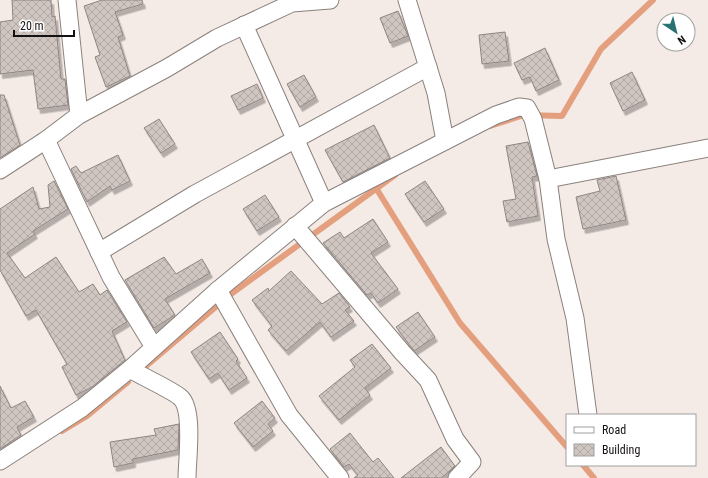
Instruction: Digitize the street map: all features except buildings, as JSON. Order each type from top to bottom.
[{"type":"street","points":[[66,0],[79,115]]},
{"type":"street","points":[[0,170],[46,140],[79,115],[167,68],[217,38],[292,3],[330,0]]},
{"type":"street","points":[[407,0],[436,92],[445,141]]},
{"type":"street","points":[[244,25],[324,203]]},
{"type":"street","points":[[99,252],[195,194],[428,67]]},
{"type":"street","points":[[0,460],[82,408],[130,370],[218,290],[324,203],[445,141],[496,116],[519,107],[527,108],[533,119],[548,179],[556,239],[575,318],[588,414]]},
{"type":"street","points":[[46,140],[111,277],[154,347]]},
{"type":"street","points":[[548,179],[708,148]]},
{"type":"street","points":[[296,226],[402,352],[428,380],[455,439],[472,462],[457,478]]},
{"type":"street","points":[[218,290],[289,415],[340,478]]},
{"type":"street","points":[[130,370],[181,398],[187,406],[187,478]]},
{"type":"waterway","points":[[490,126],[524,115],[562,116],[601,49],[653,0]]},
{"type":"waterway","points":[[139,372],[231,294],[395,175]]},
{"type":"waterway","points":[[376,188],[460,323],[566,446]]},
{"type":"waterway","points":[[62,431],[87,416],[128,382]]},
{"type":"waterway","points":[[584,466],[594,478]]}]
